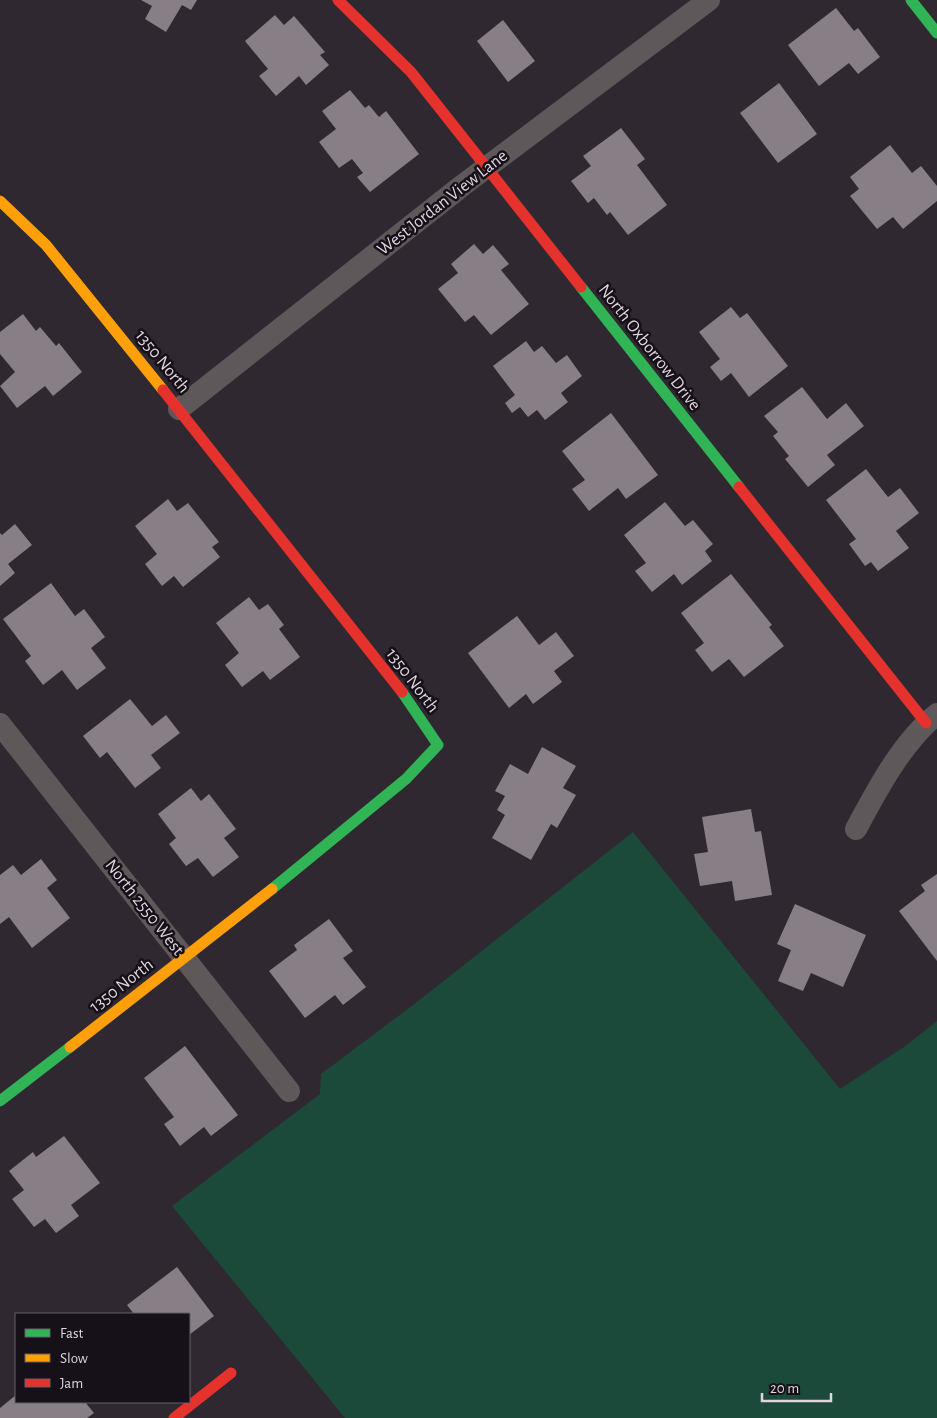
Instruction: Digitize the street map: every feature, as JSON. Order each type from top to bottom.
[{"type":"street","name":"North Oxborrow Drive","points":[[338,0],[411,72],[486,168],[931,718]]},
{"type":"street","name":"West Jordan View Lane","points":[[179,409],[486,168],[709,0]]},
{"type":"street","points":[[911,0],[937,34]]},
{"type":"street","name":"1350 North","points":[[0,201],[46,245],[179,409],[418,713],[438,745],[406,780],[186,958],[0,1101]]},
{"type":"street","points":[[856,829],[883,779],[931,718]]},
{"type":"street","name":"North 2550 West","points":[[0,724],[289,1091]]},
{"type":"street","points":[[174,1418],[231,1373]]},
{"type":"green space","points":[[633,832],[840,1089],[904,1047],[937,1021],[937,1418],[345,1418],[172,1206],[320,1094],[321,1074],[417,1002]]},
{"type":"building","points":[[141,0],[197,0],[191,10],[182,5],[166,32],[145,19],[152,6]]},
{"type":"building","points":[[836,8],[854,31],[858,28],[880,57],[858,74],[849,63],[819,86],[788,45]]},
{"type":"building","points":[[275,15],[284,25],[294,16],[325,52],[320,55],[329,65],[306,85],[299,76],[276,96],[259,76],[268,69],[245,41]]},
{"type":"building","points":[[503,20],[535,61],[508,82],[477,41]]},
{"type":"building","points":[[779,83],[817,134],[778,163],[740,113]]},
{"type":"building","points":[[350,90],[365,108],[369,105],[379,117],[386,111],[419,154],[370,192],[357,177],[363,173],[352,159],[339,168],[319,142],[336,129],[322,111]]},
{"type":"building","points":[[621,128],[645,159],[637,165],[667,205],[628,235],[610,212],[607,215],[594,198],[588,203],[571,181],[591,166],[583,156]]},
{"type":"building","points":[[890,145],[912,173],[921,166],[937,186],[937,201],[903,229],[893,217],[877,229],[850,196],[859,189],[850,177]]},
{"type":"building","points":[[474,244],[483,254],[493,245],[509,264],[501,270],[529,304],[491,335],[474,315],[465,322],[438,289],[458,273],[451,264]]},
{"type":"building","points":[[731,307],[740,318],[747,313],[788,366],[749,397],[731,373],[721,381],[710,367],[720,359],[699,332]]},
{"type":"building","points":[[23,314],[36,331],[40,327],[56,346],[59,343],[82,372],[53,396],[45,386],[17,408],[0,386],[15,372],[0,354],[0,332]]},
{"type":"building","points":[[526,341],[534,352],[542,346],[556,363],[567,355],[582,376],[561,393],[568,402],[545,420],[537,410],[528,417],[520,407],[512,413],[505,403],[515,395],[493,366]]},
{"type":"building","points":[[802,387],[827,419],[846,403],[864,426],[827,455],[835,465],[808,487],[785,459],[789,456],[773,436],[778,432],[764,416]]},
{"type":"building","points":[[611,413],[658,475],[626,499],[618,488],[589,511],[572,489],[585,480],[562,451]]},
{"type":"building","points":[[866,469],[888,497],[900,488],[919,513],[896,531],[909,548],[878,571],[871,562],[865,566],[849,544],[856,539],[826,500]]},
{"type":"building","points":[[168,499],[177,511],[188,503],[219,542],[212,547],[220,557],[183,587],[174,576],[162,586],[145,564],[157,554],[135,526]]},
{"type":"building","points":[[665,502],[685,526],[693,520],[713,544],[705,551],[712,561],[682,585],[674,574],[652,592],[635,571],[646,563],[624,535]]},
{"type":"building","points":[[15,524],[32,545],[8,564],[15,573],[0,586],[0,533],[2,535]]},
{"type":"building","points":[[731,574],[772,625],[769,627],[784,646],[744,677],[729,659],[712,672],[695,650],[704,643],[681,613]]},
{"type":"building","points":[[51,583],[75,616],[84,609],[105,637],[91,648],[106,668],[77,690],[62,670],[43,685],[25,661],[31,656],[3,619]]},
{"type":"building","points":[[249,597],[259,610],[268,604],[284,625],[279,629],[300,657],[270,680],[263,671],[242,687],[225,665],[239,653],[216,623]]},
{"type":"building","points":[[517,616],[539,645],[556,632],[574,656],[554,671],[562,682],[533,704],[526,694],[509,708],[468,653]]},
{"type":"building","points":[[130,699],[152,726],[166,715],[180,733],[151,755],[161,768],[135,788],[107,752],[100,758],[83,736]]},
{"type":"building","points":[[542,747],[576,766],[563,788],[576,795],[557,828],[551,824],[531,860],[492,838],[505,815],[497,810],[505,796],[495,791],[510,764],[528,774]]},
{"type":"building","points":[[191,788],[201,801],[209,794],[236,829],[224,838],[239,857],[213,877],[198,858],[186,866],[169,844],[176,838],[158,814]]},
{"type":"building","points":[[751,809],[755,832],[761,831],[772,895],[735,901],[732,881],[700,886],[694,854],[708,852],[702,817]]},
{"type":"building","points":[[41,859],[57,880],[47,888],[70,918],[32,948],[9,917],[0,924],[0,875],[13,865],[21,875]]},
{"type":"building","points":[[937,874],[937,961],[899,911],[925,891],[921,885]]},
{"type":"building","points":[[795,904],[866,935],[843,987],[811,973],[803,991],[778,981],[791,950],[777,944]]},
{"type":"building","points":[[329,919],[353,951],[343,958],[366,987],[343,1005],[335,995],[305,1018],[269,971],[297,950],[294,945]]},
{"type":"building","points":[[185,1046],[238,1115],[211,1136],[204,1127],[180,1146],[164,1124],[174,1117],[144,1078]]},
{"type":"building","points":[[64,1136],[100,1183],[71,1205],[79,1216],[56,1233],[45,1219],[34,1227],[12,1199],[24,1190],[9,1171],[33,1152],[36,1157]]},
{"type":"building","points":[[177,1267],[214,1316],[190,1334],[190,1313],[133,1313],[127,1305]]},
{"type":"building","points":[[15,1396],[15,1403],[86,1403],[94,1413],[87,1418],[0,1418],[0,1408]]},
{"type":"traffic: fast","points":[[911,0],[937,33]]},
{"type":"traffic: fast","points":[[581,287],[739,487]]},
{"type":"traffic: fast","points":[[272,889],[406,779],[438,745],[402,692]]},
{"type":"traffic: fast","points":[[0,1101],[70,1047]]},
{"type":"traffic: slow","points":[[0,201],[46,245],[163,390]]},
{"type":"traffic: slow","points":[[70,1047],[272,889]]},
{"type":"traffic: jam","points":[[338,0],[411,72],[581,287]]},
{"type":"traffic: jam","points":[[163,390],[402,692]]},
{"type":"traffic: jam","points":[[739,487],[926,723]]},
{"type":"traffic: jam","points":[[174,1418],[231,1373]]}]
